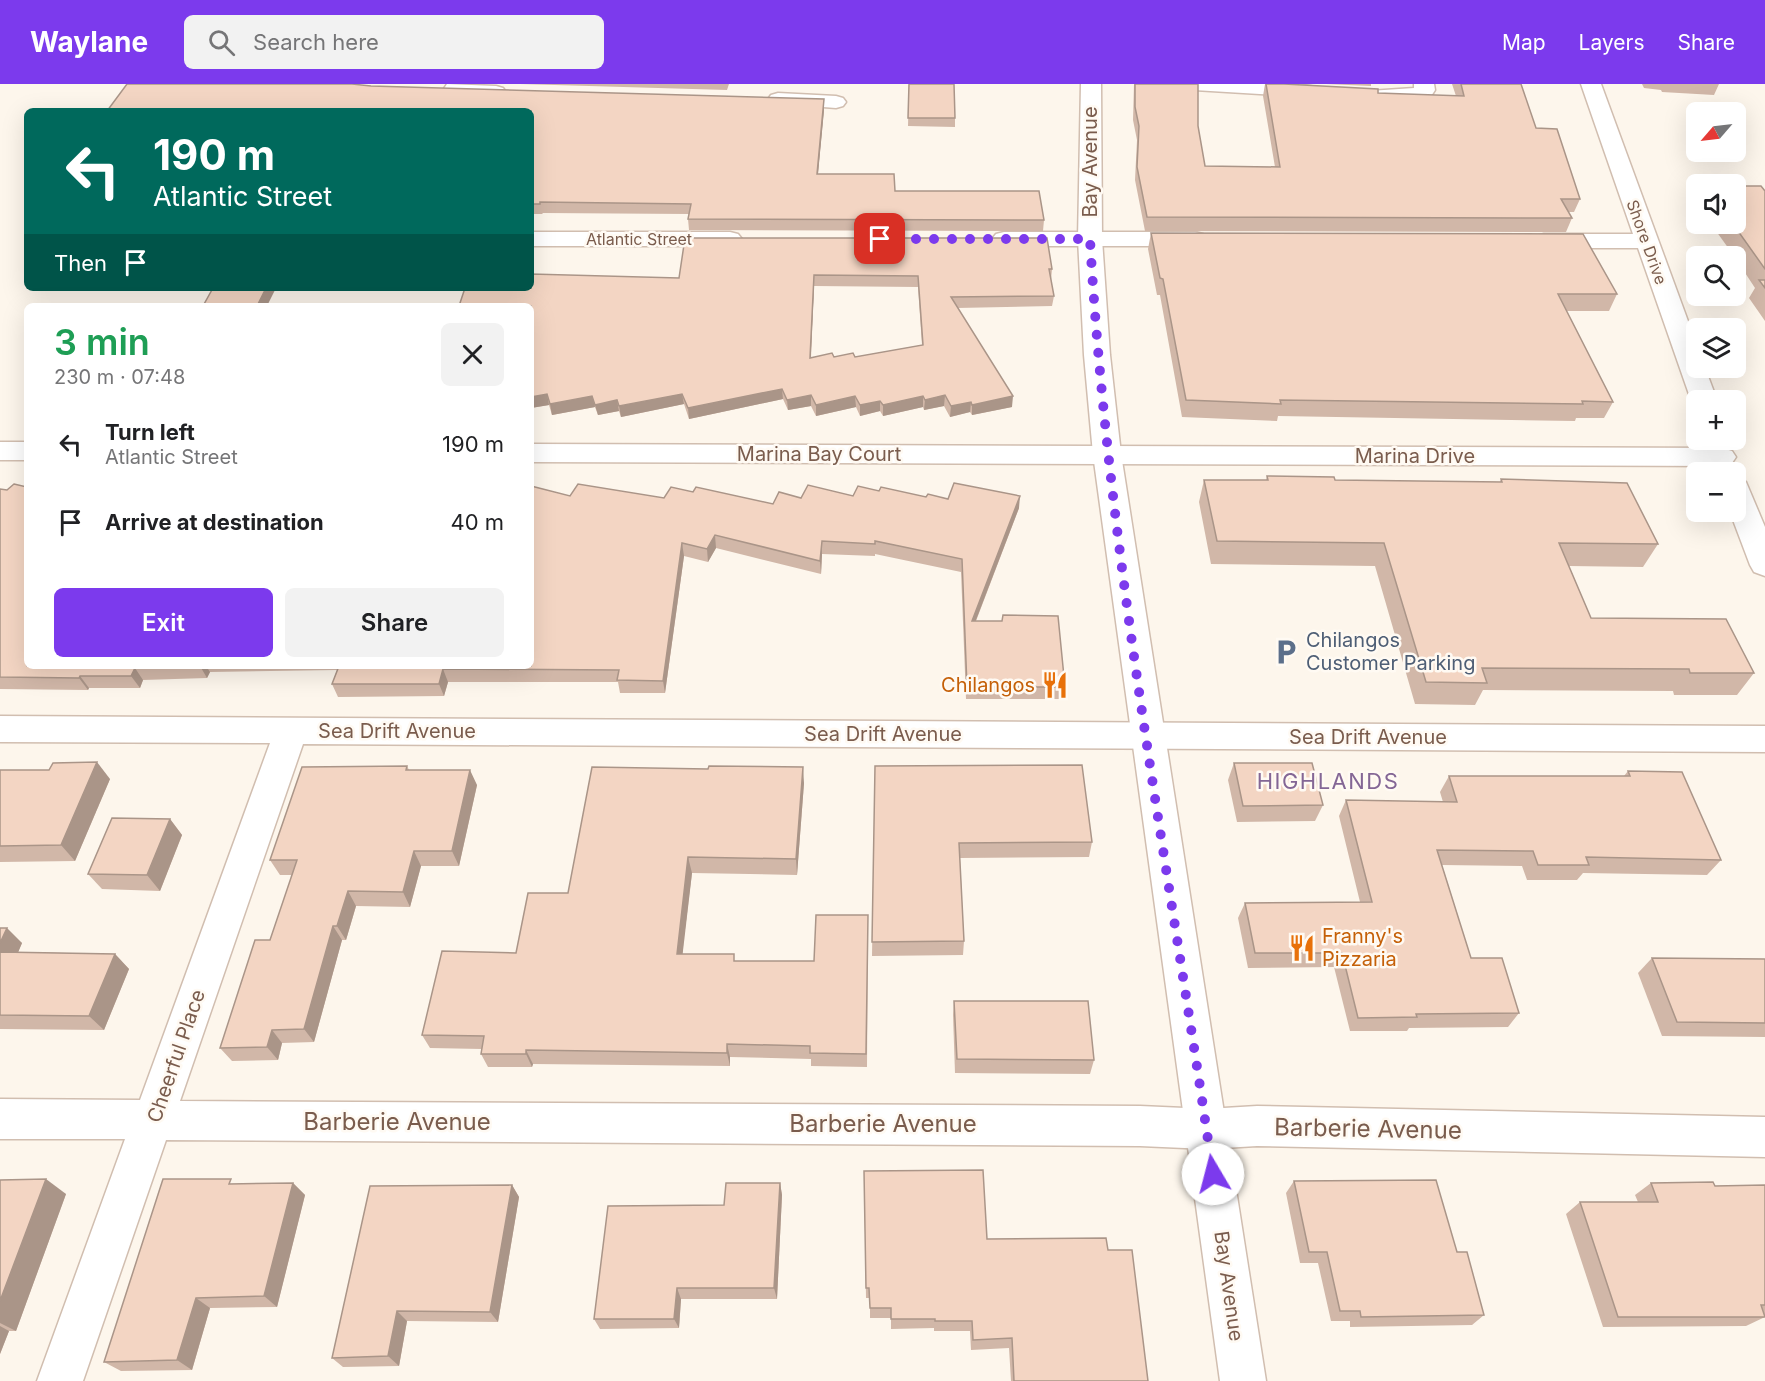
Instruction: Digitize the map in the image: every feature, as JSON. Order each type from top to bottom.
[{"type":"street","points":[[767,84],[761,99],[836,102]]},
{"type":"street","name":"Bay Avenue","points":[[1091,84],[1090,239],[1097,355],[1107,454],[1243,1381]]},
{"type":"street","points":[[1194,84],[1335,93]]},
{"type":"street","points":[[1358,94],[1408,96],[1421,94],[1425,90],[1424,84]]},
{"type":"street","name":"Shore Drive","points":[[1591,84],[1700,390]]},
{"type":"street","points":[[455,87],[512,92]]},
{"type":"street","name":"Atlantic Street","points":[[534,239],[757,239]]},
{"type":"street","points":[[983,239],[1216,240]]},
{"type":"street","points":[[1527,241],[1647,241]]},
{"type":"street","points":[[0,451],[24,451]]},
{"type":"street","name":"Marina Bay Court","points":[[534,453],[1107,454]]},
{"type":"street","name":"Marina Drive","points":[[1107,454],[1723,456]]},
{"type":"street","points":[[1746,515],[1765,565]]},
{"type":"street","name":"Sea Drift Avenue","points":[[0,729],[1765,739]]},
{"type":"street","name":"Cheerful Place","points":[[60,1381],[291,730]]},
{"type":"street","name":"Barberie Avenue","points":[[0,1119],[1140,1126],[1207,1129],[1257,1126],[1765,1137]]},
{"type":"building","points":[[127,84],[352,84],[824,99],[817,174],[894,174],[895,191],[1039,191],[1044,220],[688,219],[691,204],[540,202],[540,204],[534,204],[534,108],[109,108]]},
{"type":"building","points":[[909,84],[954,84],[955,118],[908,118]]},
{"type":"building","points":[[1135,84],[1198,84],[1198,126],[1205,166],[1280,167],[1266,84],[1378,89],[1378,93],[1464,96],[1461,84],[1521,84],[1536,128],[1557,129],[1580,199],[1561,199],[1572,218],[1147,217],[1137,167],[1139,126],[1135,107]]},
{"type":"building","points":[[1746,186],[1761,186],[1765,191],[1765,269],[1740,234],[1746,234]]},
{"type":"building","points":[[1151,233],[1583,234],[1617,294],[1558,294],[1613,402],[1582,401],[1583,404],[1280,400],[1281,404],[1186,400],[1163,279],[1160,278]]},
{"type":"building","points":[[685,238],[1047,238],[1054,296],[951,297],[1013,396],[972,405],[971,402],[951,406],[945,395],[925,400],[923,396],[883,405],[880,401],[860,405],[855,396],[816,405],[811,395],[787,400],[782,389],[688,408],[682,394],[619,406],[617,400],[595,405],[592,396],[550,404],[547,394],[534,396],[534,303],[460,303],[464,291],[534,291],[534,274],[679,278]],"holes":[[[814,275],[918,276],[923,345],[855,357],[853,353],[834,357],[832,353],[810,358]]]},
{"type":"building","points":[[1759,280],[1765,280],[1765,288]]},
{"type":"building","points":[[211,291],[264,291],[258,303],[205,303]]},
{"type":"building","points":[[1267,476],[1334,477],[1335,480],[1502,482],[1501,479],[1627,483],[1658,544],[1559,543],[1591,618],[1726,619],[1754,673],[1690,673],[1689,669],[1482,668],[1487,683],[1426,682],[1384,543],[1217,541],[1204,480],[1268,480]]},
{"type":"building","points":[[954,483],[1020,496],[972,621],[1002,621],[1003,615],[1058,616],[1065,687],[967,687],[962,559],[875,541],[875,544],[822,541],[820,561],[715,535],[707,549],[682,543],[663,681],[617,680],[619,670],[443,669],[534,669],[534,487],[570,496],[578,484],[664,498],[671,487],[693,492],[696,487],[773,504],[779,492],[801,498],[808,485],[853,496],[858,486],[879,491],[881,487],[926,497],[928,494],[948,499]]},
{"type":"building","points":[[14,484],[24,486],[24,669],[134,669],[131,676],[0,677],[0,489],[7,490]]},
{"type":"building","points":[[338,669],[443,669],[439,684],[332,684]]},
{"type":"building","points":[[97,762],[61,845],[0,846],[0,770],[49,770],[53,763]]},
{"type":"building","points":[[1234,763],[1312,763],[1323,805],[1243,806]]},
{"type":"building","points":[[1082,765],[1092,842],[959,843],[964,941],[872,942],[875,766]]},
{"type":"building","points":[[407,766],[406,770],[470,770],[452,851],[414,851],[403,892],[348,891],[337,926],[333,926],[304,1029],[272,1030],[267,1047],[220,1048],[255,940],[270,940],[297,860],[270,860],[302,767]]},
{"type":"building","points":[[709,766],[803,767],[796,859],[688,857],[677,954],[734,954],[734,961],[814,961],[816,915],[868,915],[866,1054],[810,1053],[810,1046],[727,1044],[727,1053],[526,1050],[526,1054],[481,1054],[484,1036],[422,1035],[442,951],[516,953],[528,893],[568,893],[592,767],[708,769]]},
{"type":"building","points":[[1628,771],[1682,772],[1721,860],[1586,857],[1589,865],[1538,865],[1533,851],[1437,850],[1471,958],[1502,958],[1519,1013],[1416,1014],[1417,1017],[1358,1018],[1342,953],[1255,953],[1245,903],[1372,902],[1346,800],[1457,802],[1449,776],[1630,776]]},
{"type":"building","points":[[112,818],[170,819],[147,875],[88,874]]},
{"type":"building","points":[[0,928],[7,928],[0,943]]},
{"type":"building","points":[[0,952],[115,954],[89,1016],[0,1015]]},
{"type":"building","points":[[1652,958],[1765,959],[1765,1023],[1677,1022]]},
{"type":"building","points":[[954,1001],[1088,1001],[1094,1060],[957,1059]]},
{"type":"building","points":[[983,1170],[987,1239],[1106,1238],[1108,1250],[1132,1250],[1148,1381],[1014,1381],[1012,1338],[973,1340],[972,1321],[891,1319],[891,1308],[870,1308],[869,1288],[866,1288],[864,1171]]},
{"type":"building","points":[[46,1179],[0,1301],[0,1180]]},
{"type":"building","points":[[163,1179],[231,1179],[229,1184],[293,1183],[264,1296],[196,1298],[177,1360],[104,1362]]},
{"type":"building","points":[[1436,1180],[1457,1252],[1467,1252],[1484,1315],[1361,1317],[1360,1311],[1340,1311],[1327,1252],[1309,1252],[1294,1181]]},
{"type":"building","points":[[1713,1182],[1715,1186],[1765,1185],[1765,1305],[1761,1305],[1765,1317],[1618,1317],[1580,1202],[1658,1202],[1651,1183]]},
{"type":"building","points":[[726,1183],[780,1183],[774,1288],[677,1288],[674,1319],[594,1319],[608,1206],[724,1205]]},
{"type":"building","points":[[512,1185],[490,1312],[397,1311],[388,1356],[332,1358],[370,1186]]},
{"type":"place","name":"Chilangos Customer Parking","points":[[1286,652]]},
{"type":"place","name":"Chilangos","points":[[1055,685]]},
{"type":"place","name":"Franny's Pizzaria","points":[[1302,948]]},
{"type":"district","name":"HIGHLANDS","points":[[1328,781]]},
{"type":"route","points":[[880,239],[1090,239],[1097,355],[1107,454],[1213,1174]]}]
